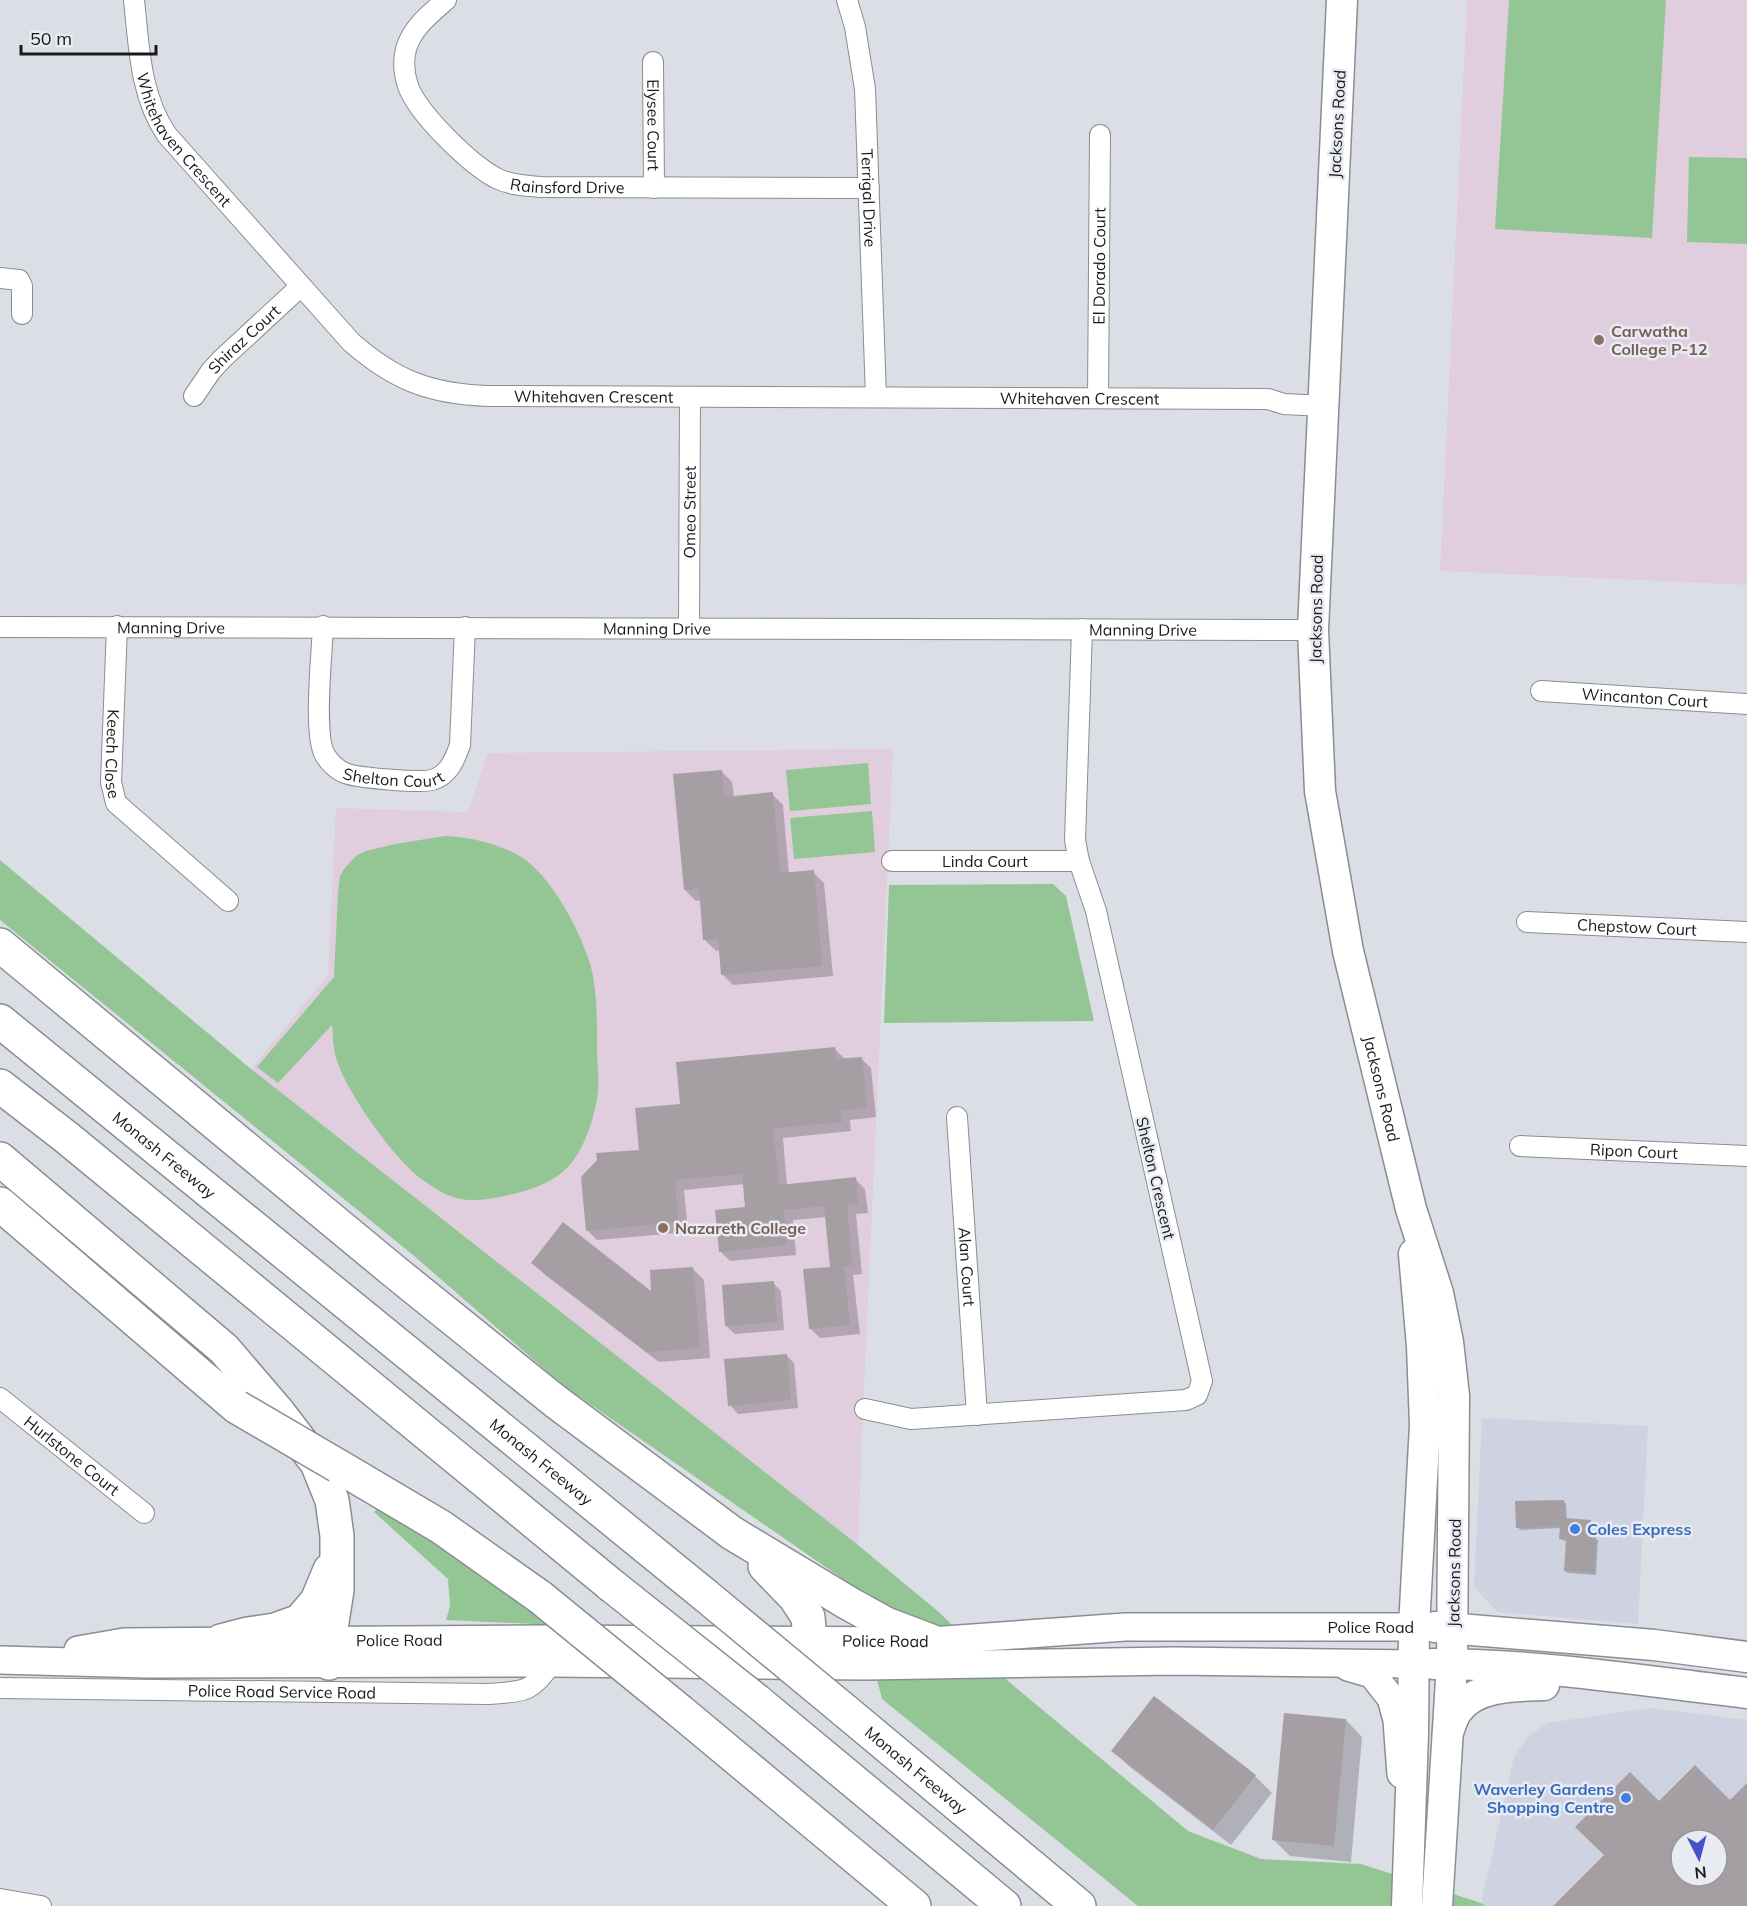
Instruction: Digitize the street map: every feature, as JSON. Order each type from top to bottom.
[{"type":"highway","points":[[0,945],[546,1394],[732,1533],[886,1624],[931,1641]]},
{"type":"highway","points":[[0,1000],[162,1152]]},
{"type":"highway","name":"Monash Freeway","points":[[0,1021],[705,1595],[1079,1906]]},
{"type":"highway","points":[[0,1086],[66,1137],[611,1585],[757,1701],[1004,1906]]},
{"type":"highway","points":[[0,1159],[224,1349],[278,1412],[317,1463],[332,1500],[337,1536],[337,1590],[329,1652]]},
{"type":"highway","points":[[0,1204],[237,1407],[441,1527],[540,1598],[914,1906]]},
{"type":"highway","points":[[732,1533],[795,1597],[808,1617],[811,1652]]},
{"type":"highway","points":[[221,1641],[275,1630],[300,1621],[317,1601],[329,1573],[337,1536]]},
{"type":"main road","name":"Jacksons Road","points":[[1342,0],[1312,630],[1320,791],[1348,951],[1411,1209],[1438,1293],[1448,1342],[1454,1396],[1452,1664],[1437,1906]]},
{"type":"main road","name":"Jacksons Road","points":[[1407,1906],[1415,1664],[1414,1627],[1425,1425],[1422,1346],[1411,1209]]},
{"type":"main road","name":"Police Road","points":[[12,1659],[124,1642],[221,1641],[329,1652],[551,1663],[811,1652],[1125,1627],[1453,1628],[1654,1645],[1747,1657]]},
{"type":"main road","points":[[1125,1627],[1110,1636],[1108,1641],[1112,1648],[1143,1650],[1174,1661]]},
{"type":"main road","name":"Police Road","points":[[12,1659],[146,1664],[329,1652],[811,1652],[1174,1661],[1481,1664],[1747,1693]]},
{"type":"main road","points":[[1335,1663],[1372,1674],[1391,1698],[1397,1720],[1399,1768],[1410,1816]]},
{"type":"main road","points":[[1448,1732],[1458,1709],[1476,1695],[1508,1686],[1694,1687]]},
{"type":"street","name":"Whitehaven Crescent","points":[[134,0],[144,78],[159,123],[175,144],[335,326],[368,357],[402,378],[442,392],[488,396],[1268,399],[1284,404],[1324,399]]},
{"type":"street","name":"Rainsford Drive","points":[[446,0],[420,24],[411,37],[406,50],[405,76],[420,106],[474,163],[498,179],[524,186],[869,188]]},
{"type":"street","name":"Terrigal Drive","points":[[847,0],[855,27],[865,88],[876,397]]},
{"type":"street","name":"Elysee Court","points":[[653,62],[654,188]]},
{"type":"street","name":"El Dorado Court","points":[[1098,398],[1100,135]]},
{"type":"street","points":[[0,278],[8,277],[19,280],[22,286],[22,314]]},
{"type":"street","name":"Shiraz Court","points":[[194,396],[222,359],[301,286]]},
{"type":"street","name":"Omeo Street","points":[[689,628],[690,397]]},
{"type":"street","name":"Keech Close","points":[[117,626],[111,782],[116,803],[228,901]]},
{"type":"street","name":"Shelton Court","points":[[322,626],[319,735],[325,755],[338,769],[355,776],[427,780],[441,775],[453,763],[460,745],[465,627]]},
{"type":"street","name":"Manning Drive","points":[[0,627],[1312,630]]},
{"type":"street","name":"Shelton Crescent","points":[[865,1410],[911,1419],[1186,1400],[1197,1395],[1202,1381],[1096,911],[1079,861],[1075,826],[1082,629]]},
{"type":"street","name":"Wincanton Court","points":[[1541,691],[1747,704]]},
{"type":"street","name":"Linda Court","points":[[892,861],[1079,861]]},
{"type":"street","name":"Chepstow Court","points":[[1527,922],[1747,932]]},
{"type":"street","name":"Alan Court","points":[[957,1117],[977,1415]]},
{"type":"street","name":"Ripon Court","points":[[1520,1146],[1747,1156]]},
{"type":"street","name":"Hurlstone Court","points":[[0,1398],[144,1512]]},
{"type":"street","points":[[12,1659],[24,1688]]},
{"type":"street","name":"Police Road Service Road","points":[[0,1688],[488,1694],[524,1691],[540,1680],[551,1663]]},
{"type":"street","points":[[0,1899],[40,1906]]},
{"type":"shaded area","name":"Carwatha College P-12","points":[[1467,0],[1747,0],[1747,585],[1440,571]]},
{"type":"shaded area","name":"Nazareth College","points":[[893,749],[858,1545],[251,1069],[328,975],[336,808],[468,812],[488,753]]},
{"type":"shaded area","points":[[1482,1418],[1648,1426],[1638,1624],[1498,1612],[1474,1587]]},
{"type":"shaded area","name":"Waverley Gardens Shopping Centre","points":[[1650,1708],[1747,1720],[1747,1906],[1485,1906],[1481,1903],[1514,1757],[1528,1737],[1547,1723]]},
{"type":"green space","points":[[1509,0],[1666,0],[1652,238],[1495,229]]},
{"type":"green space","points":[[1689,157],[1747,158],[1747,244],[1687,242]]},
{"type":"green space","points":[[868,763],[871,804],[790,811],[786,770]]},
{"type":"green space","points":[[872,811],[875,852],[794,859],[790,818]]},
{"type":"green space","points":[[445,836],[477,840],[499,846],[519,855],[537,870],[556,893],[578,933],[589,960],[595,995],[598,1092],[592,1120],[579,1152],[563,1172],[549,1181],[517,1193],[483,1200],[462,1199],[442,1192],[420,1178],[397,1156],[372,1124],[343,1075],[335,1052],[332,1025],[278,1083],[257,1067],[334,977],[338,893],[340,876],[344,869],[357,855],[366,851]]},
{"type":"green space","points":[[0,860],[251,1069],[858,1545],[940,1613],[1009,1682],[1188,1831],[1261,1859],[1361,1864],[1485,1906],[1138,1906],[882,1699],[853,1586],[564,1386],[413,1255],[0,920]]},
{"type":"green space","points":[[1053,884],[1066,896],[1094,1021],[884,1023],[889,885]]},
{"type":"green space","points":[[383,1502],[554,1625],[446,1620],[450,1606],[448,1579],[374,1512]]},
{"type":"building","points":[[722,770],[724,797],[773,792],[780,873],[814,870],[822,966],[721,975],[718,939],[703,940],[699,889],[684,890],[673,774]]},
{"type":"building","points":[[835,1047],[836,1059],[862,1057],[867,1108],[841,1110],[842,1122],[773,1128],[779,1185],[856,1177],[858,1203],[847,1204],[852,1265],[844,1266],[850,1325],[809,1329],[803,1269],[830,1267],[824,1206],[784,1210],[787,1245],[719,1252],[715,1210],[745,1207],[742,1174],[675,1180],[678,1222],[586,1231],[581,1177],[597,1160],[596,1153],[639,1150],[635,1108],[680,1104],[676,1062]]},
{"type":"building","points":[[563,1222],[651,1291],[650,1270],[693,1267],[700,1348],[646,1352],[531,1263]]},
{"type":"building","points":[[774,1281],[777,1322],[725,1326],[722,1285]]},
{"type":"building","points":[[787,1354],[791,1400],[728,1406],[724,1359]]},
{"type":"building","points":[[1564,1500],[1565,1518],[1591,1520],[1590,1535],[1596,1535],[1594,1573],[1564,1571],[1566,1540],[1559,1539],[1560,1526],[1516,1528],[1515,1501]]},
{"type":"building","points":[[1154,1696],[1256,1775],[1213,1830],[1111,1751]]},
{"type":"building","points":[[1284,1713],[1346,1719],[1334,1846],[1272,1840]]},
{"type":"building","points":[[1695,1765],[1730,1800],[1747,1783],[1747,1906],[1553,1906],[1604,1855],[1575,1827],[1630,1772],[1659,1801]]},
{"type":"place","name":"Carwatha College P-12","points":[[1599,340]]},
{"type":"place","name":"Nazareth College","points":[[663,1228]]},
{"type":"place","name":"Coles Express","points":[[1575,1529]]},
{"type":"place","name":"Waverley Gardens Shopping Centre","points":[[1626,1798]]}]
